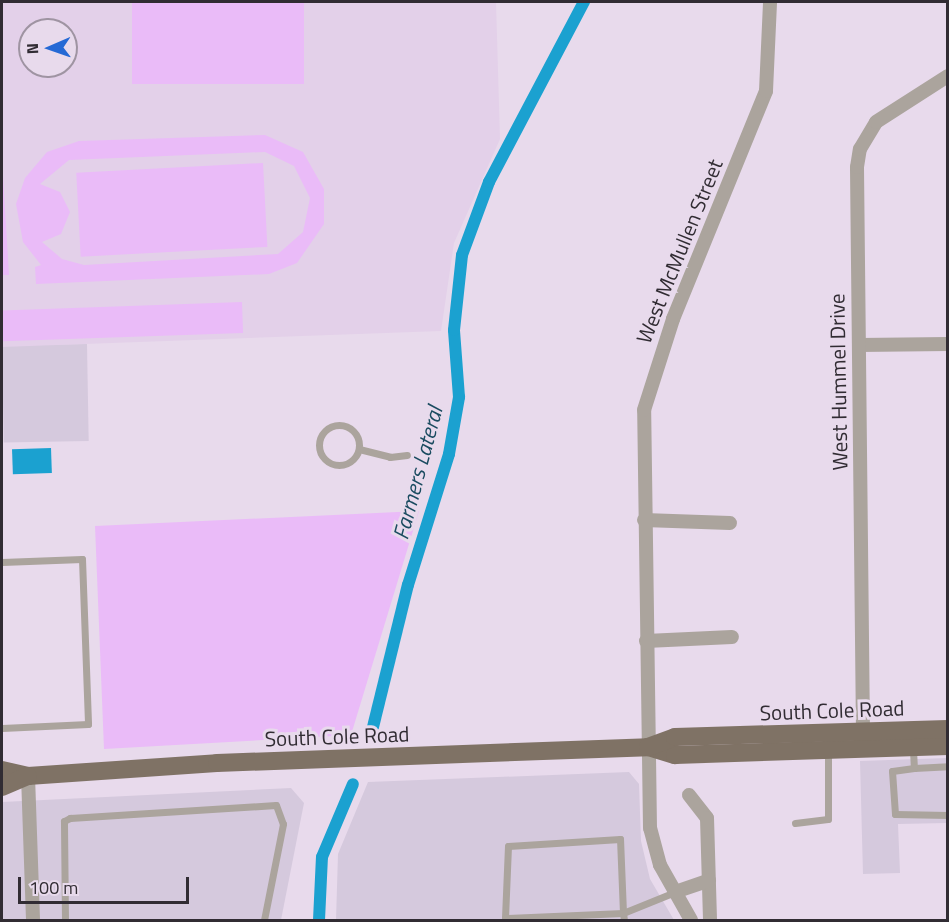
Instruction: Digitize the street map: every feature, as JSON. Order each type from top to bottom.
[{"type":"main road","name":"South Cole Road","points":[[2,770],[28,776],[345,758],[648,747],[675,737],[948,729]]},
{"type":"main road","name":"South Cole Road","points":[[648,747],[675,755],[948,746]]},
{"type":"main road","name":"South Cole Road","points":[[2,787],[28,776]]},
{"type":"street","name":"West McMullen Street","points":[[691,921],[660,865],[650,828],[644,410],[673,319],[765,91],[770,2]]},
{"type":"street","name":"West Hummel Drive","points":[[863,732],[859,345],[860,149],[876,122],[948,76]]},
{"type":"street","points":[[859,345],[948,344]]},
{"type":"street","points":[[644,520],[730,523]]},
{"type":"street","points":[[646,641],[732,637]]},
{"type":"street","points":[[28,776],[33,921]]},
{"type":"street","points":[[689,795],[707,818],[710,921]]},
{"type":"street","points":[[675,892],[709,880]]},
{"type":"lane","points":[[340,424],[356,432],[360,449],[350,463],[333,465],[320,453],[319,441],[329,427],[340,424]]},
{"type":"lane","points":[[360,449],[390,457],[407,455]]},
{"type":"lane","points":[[2,562],[82,559],[88,724],[2,728]]},
{"type":"lane","points":[[913,747],[914,768]]},
{"type":"lane","points":[[795,823],[828,819],[828,750]]},
{"type":"lane","points":[[948,766],[892,771],[891,808],[902,817],[948,815]]},
{"type":"lane","points":[[65,921],[64,821],[70,818],[276,806],[283,824],[264,921]]},
{"type":"lane","points":[[623,916],[620,838],[508,846],[506,918],[623,916],[675,892]]},
{"type":"shaded area","points":[[2,2],[496,2],[500,139],[454,243],[441,331],[2,347]]},
{"type":"shaded area","points":[[132,2],[304,2],[304,84],[132,84]]},
{"type":"shaded area","points":[[265,135],[303,152],[324,189],[324,224],[297,263],[269,274],[36,284],[35,267],[41,265],[23,242],[16,204],[25,178],[47,152],[79,141]],"holes":[[[265,152],[294,166],[310,198],[303,232],[278,254],[84,265],[62,259],[42,242],[61,234],[70,212],[60,192],[40,184],[69,160]]]},
{"type":"shaded area","points":[[2,159],[9,275],[2,275]]},
{"type":"shaded area","points":[[263,163],[267,247],[81,257],[76,173]]},
{"type":"shaded area","points":[[242,302],[243,333],[3,341],[2,310]]},
{"type":"shaded area","points":[[87,344],[89,441],[4,442],[2,345]]},
{"type":"shaded area","points":[[419,511],[351,735],[104,749],[95,526]]},
{"type":"shaded area","points":[[947,758],[947,823],[898,824],[900,873],[863,874],[860,761]]},
{"type":"shaded area","points":[[629,772],[639,784],[641,841],[650,879],[674,920],[336,920],[338,854],[368,782]]},
{"type":"shaded area","points":[[291,788],[304,803],[281,920],[2,920],[2,802]]},
{"type":"water","points":[[51,448],[52,473],[13,474],[12,449]]},
{"type":"waterway","name":"Farmers Lateral","points":[[373,727],[408,585],[449,454],[459,397],[454,330],[462,255],[489,182],[584,2]]},
{"type":"waterway","name":"Farmers Lateral","points":[[319,920],[322,857],[353,784]]}]
